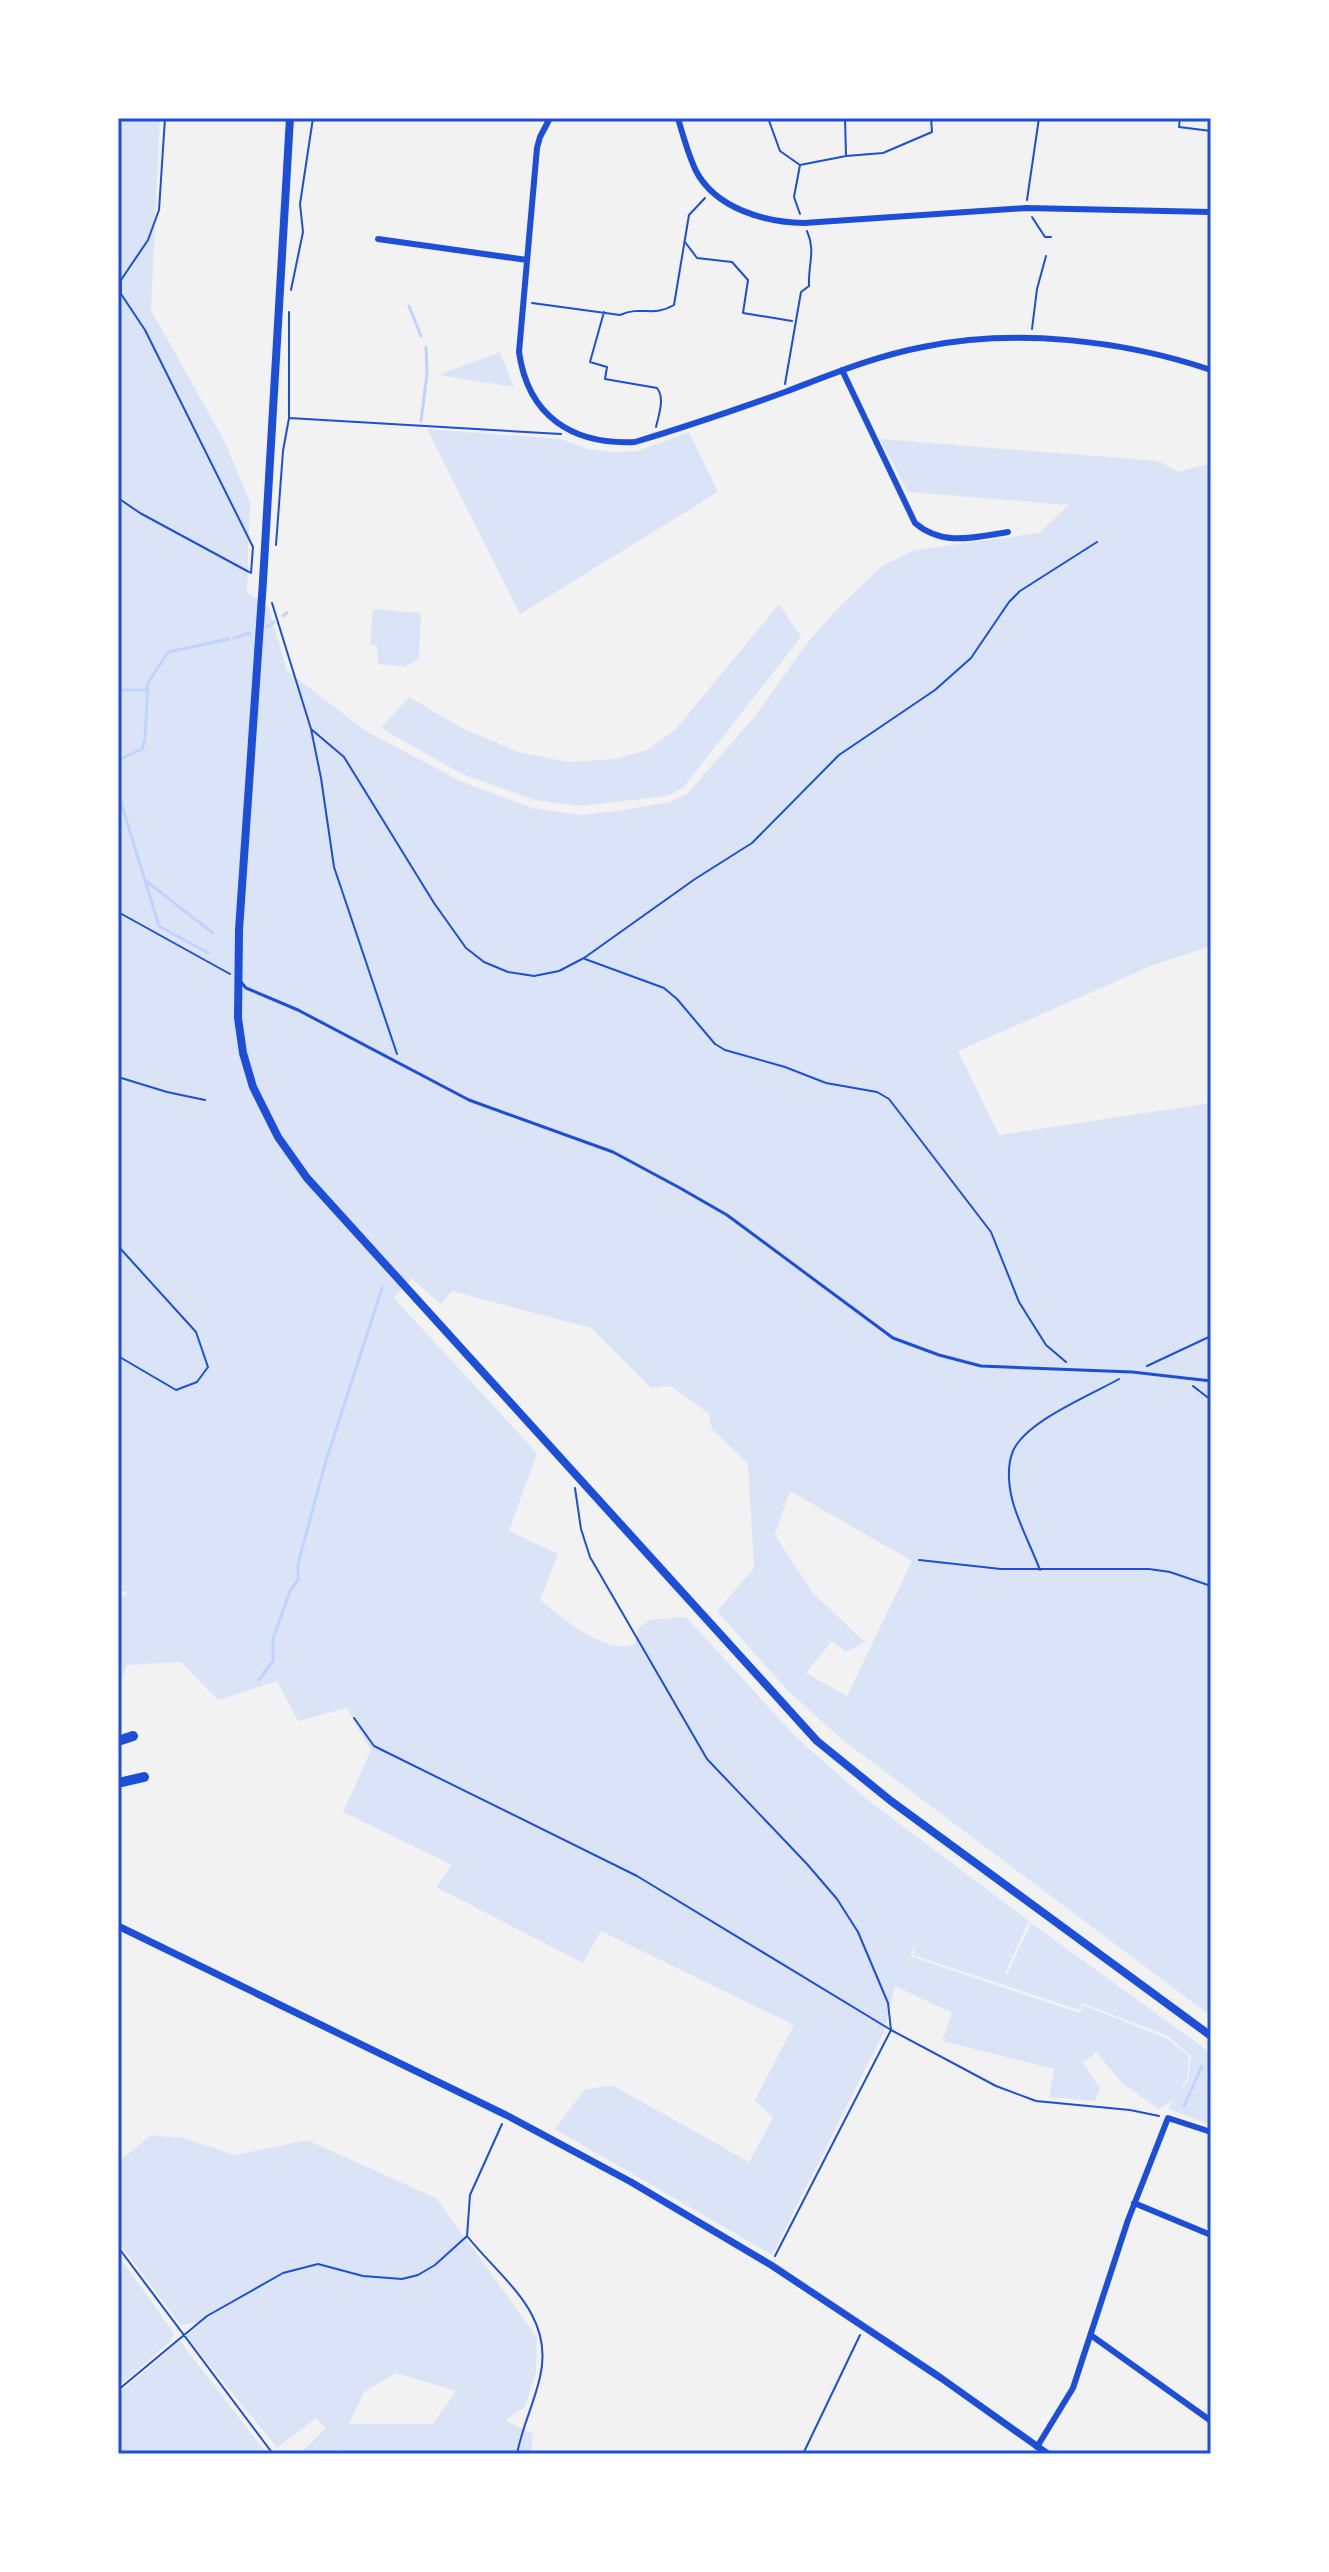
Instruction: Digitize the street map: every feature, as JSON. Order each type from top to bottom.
[{"type":"highway","points":[[118,1741],[133,1736]]},
{"type":"highway","points":[[118,1783],[144,1777]]},
{"type":"main road","points":[[290,118],[238,978],[238,1018],[243,1053],[253,1087],[278,1137],[307,1178],[817,1741],[891,1801],[1211,2036]]},
{"type":"street","points":[[550,118],[537,148],[519,344],[525,384],[550,417],[570,430],[603,442],[635,442],[842,370],[922,347],[992,338],[1031,338],[1152,352],[1211,370]]},
{"type":"street","points":[[678,118],[697,174],[712,190],[758,218],[805,227],[1026,208],[1211,212]]},
{"type":"street","points":[[378,239],[527,260]]},
{"type":"street","points":[[842,370],[915,523],[938,538],[955,539],[1008,532]]},
{"type":"street","points":[[118,1926],[506,2115],[631,2182],[771,2265],[1048,2454]]},
{"type":"street","points":[[1037,2447],[1073,2388],[1134,2203],[1168,2118],[1211,2132]]},
{"type":"street","points":[[1134,2203],[1211,2235]]},
{"type":"street","points":[[1092,2336],[1211,2421]]},
{"type":"lane","points":[[238,978],[246,988],[298,1010],[494,1111],[613,1152],[680,1188],[727,1215],[893,1338],[981,1366],[1132,1372],[1211,1381]]},
{"type":"path","points":[[118,299],[121,280],[148,240],[159,210],[165,118]]},
{"type":"path","points":[[289,295],[303,232],[300,204],[313,118]]},
{"type":"path","points":[[768,118],[780,151],[800,165],[883,153],[932,132],[931,118]]},
{"type":"path","points":[[845,118],[846,156]]},
{"type":"path","points":[[1029,191],[1039,118]]},
{"type":"path","points":[[1180,118],[1179,127],[1211,131]]},
{"type":"path","points":[[784,392],[801,292],[809,286],[808,271],[813,244],[794,197],[800,165]]},
{"type":"path","points":[[522,302],[620,315],[631,310],[660,313],[674,305],[689,215],[712,190]]},
{"type":"path","points":[[1026,208],[1045,237],[1051,237]]},
{"type":"path","points":[[684,241],[697,258],[732,262],[748,280],[743,313],[795,322]]},
{"type":"path","points":[[1031,333],[1037,289],[1046,256]]},
{"type":"path","points":[[118,498],[251,573],[253,547],[145,330],[121,294]]},
{"type":"path","points":[[275,549],[283,451],[289,418],[289,311]]},
{"type":"path","points":[[604,312],[590,362],[607,367],[605,379],[660,391],[662,396],[655,436]]},
{"type":"path","points":[[289,418],[559,435],[570,430]]},
{"type":"path","points":[[311,729],[344,757],[434,903],[466,948],[484,962],[508,972],[534,976],[559,971],[584,958],[695,879],[752,843],[839,755],[935,690],[971,658],[1020,591],[1097,542]]},
{"type":"path","points":[[271,597],[311,729],[334,867],[402,1066]]},
{"type":"path","points":[[118,912],[238,978]]},
{"type":"path","points":[[584,958],[664,988],[715,1044],[725,1050],[785,1067],[826,1083],[877,1092],[889,1099],[991,1232],[1019,1302],[1046,1345],[1073,1370]]},
{"type":"path","points":[[118,1077],[205,1100]]},
{"type":"path","points":[[118,1246],[196,1332],[208,1367],[197,1382],[176,1390],[118,1356]]},
{"type":"path","points":[[1040,1570],[1010,1490],[1013,1449],[1042,1422],[1132,1372],[1211,1336]]},
{"type":"path","points":[[1180,1378],[1211,1400]]},
{"type":"path","points":[[575,1486],[581,1529],[590,1557],[707,1759],[837,1899],[858,1932],[888,2003],[891,2030],[771,2265]]},
{"type":"path","points":[[919,1560],[969,1567],[1040,1570],[1149,1569],[1170,1572],[1211,1586]]},
{"type":"path","points":[[354,1718],[374,1746],[637,1876],[891,2030],[986,2082],[1036,2101],[1130,2110],[1168,2118]]},
{"type":"path","points":[[118,2390],[207,2316],[283,2273],[318,2264],[363,2276],[402,2279],[418,2275],[435,2265],[467,2236],[470,2195],[499,2131]]},
{"type":"path","points":[[467,2236],[533,2314],[543,2344],[541,2372],[521,2430],[517,2454]]},
{"type":"path","points":[[118,2247],[273,2454]]},
{"type":"path","points":[[803,2454],[865,2327]]},
{"type":"shaded area","points":[[118,118],[160,118],[151,310],[225,442],[250,502],[247,592],[269,608],[287,671],[366,731],[460,781],[532,808],[581,815],[670,802],[688,793],[755,716],[808,642],[882,566],[915,550],[1039,533],[1069,505],[908,492],[880,439],[1159,461],[1178,472],[1211,463],[1211,946],[1153,965],[958,1051],[999,1135],[1211,1103],[1211,2016],[844,1741],[788,1691],[717,1611],[754,1568],[748,1464],[712,1429],[709,1414],[671,1386],[651,1388],[591,1328],[452,1291],[441,1304],[412,1279],[394,1298],[537,1453],[509,1531],[558,1554],[540,1600],[584,1633],[597,1640],[623,1646],[635,1644],[639,1627],[650,1620],[686,1617],[796,1737],[864,1797],[1029,1921],[1005,1973],[1031,1923],[1211,2053],[1211,2125],[1168,2109],[1174,2100],[1159,2109],[1123,2084],[1096,2052],[1083,2063],[1100,2088],[1095,2101],[1049,2097],[1054,2069],[942,2041],[952,2013],[895,1986],[884,2032],[772,2255],[555,2129],[584,2090],[612,2085],[749,2162],[773,2118],[755,2100],[794,2025],[601,1931],[583,1963],[436,1887],[452,1865],[343,1812],[371,1750],[347,1708],[298,1721],[277,1681],[218,1700],[181,1662],[127,1665],[118,1689],[118,1601],[128,1593],[118,1589]],"holes":[[[790,1491],[912,1561],[847,1696],[806,1673],[832,1641],[846,1652],[865,1642],[813,1593],[775,1535]],[[915,1944],[913,1955],[1079,2010],[1082,2003],[1168,2036],[1191,2056],[1188,2081],[1178,2094],[1187,2079],[1189,2056],[1166,2038],[1083,2005],[1080,2013],[910,1956]]]},
{"type":"shaded area","points":[[500,352],[514,387],[438,375]]},
{"type":"shaded area","points":[[427,429],[561,439],[588,449],[612,452],[637,451],[689,432],[718,492],[520,614]]},
{"type":"shaded area","points":[[779,604],[801,637],[683,788],[667,796],[581,806],[535,800],[462,774],[381,728],[409,697],[462,728],[518,752],[568,762],[615,759],[647,750],[675,730]]},
{"type":"shaded area","points":[[373,609],[421,613],[419,659],[404,667],[378,664],[377,646],[370,644]]},
{"type":"shaded area","points":[[151,2135],[183,2138],[235,2155],[307,2140],[436,2198],[537,2337],[536,2373],[525,2407],[505,2420],[533,2434],[531,2454],[343,2454],[338,2449],[332,2454],[299,2454],[326,2428],[316,2418],[277,2448],[186,2336],[203,2322],[181,2325],[118,2242],[118,2162]],"holes":[[[396,2373],[456,2391],[433,2424],[349,2424],[364,2392]]]},
{"type":"shaded area","points":[[118,2255],[174,2333],[170,2342],[118,2387]]},
{"type":"shaded area","points":[[180,2341],[267,2454],[118,2454],[118,2394]]},
{"type":"waterway","points":[[409,306],[421,336]]},
{"type":"waterway","points":[[421,421],[427,374],[426,347]]},
{"type":"waterway","points":[[283,616],[287,613]]},
{"type":"waterway","points":[[267,627],[274,622]]},
{"type":"waterway","points":[[234,638],[250,633]]},
{"type":"waterway","points":[[118,760],[142,749],[148,683],[168,652],[229,639]]},
{"type":"waterway","points":[[118,690],[146,690]]},
{"type":"waterway","points":[[118,793],[159,926],[208,953]]},
{"type":"waterway","points":[[146,881],[213,933]]},
{"type":"waterway","points":[[259,1680],[273,1661],[273,1639],[290,1591],[298,1580],[298,1564],[325,1464],[382,1288]]},
{"type":"waterway","points":[[1184,2106],[1202,2066]]}]
